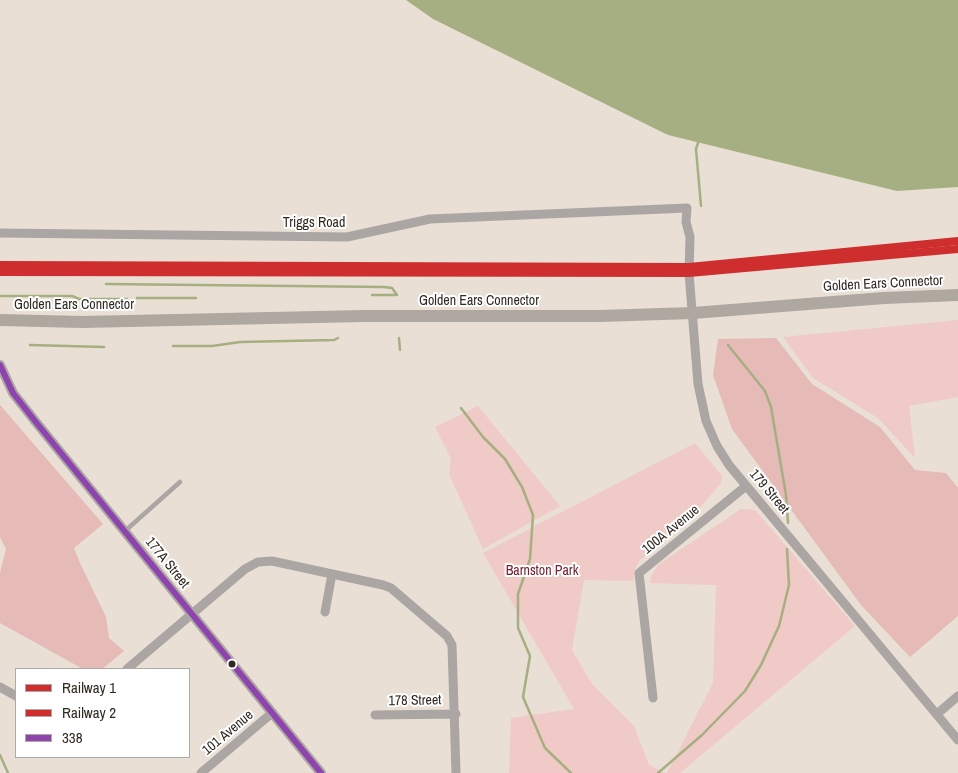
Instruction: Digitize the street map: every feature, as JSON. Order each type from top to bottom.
[{"type":"main road","name":"Golden Ears Connector","points":[[0,320],[82,322],[364,316],[600,316],[692,313],[884,298],[958,295]]},
{"type":"street","name":"Triggs Road","points":[[0,234],[348,237],[430,219],[687,208]]},
{"type":"street","name":"179 Street","points":[[687,208],[686,222],[690,237],[689,267],[698,384],[706,421],[729,465],[958,740]]},
{"type":"street","name":"177A Street","points":[[0,365],[13,393],[191,615],[321,773]]},
{"type":"street","name":"100A Avenue","points":[[654,698],[639,574],[746,486]]},
{"type":"street","points":[[128,668],[245,569],[258,562],[272,561],[378,583],[390,588],[447,636],[453,650],[456,773]]},
{"type":"street","points":[[325,612],[332,574]]},
{"type":"street","points":[[0,687],[15,695]]},
{"type":"street","points":[[937,714],[958,696]]},
{"type":"street","name":"101 Avenue","points":[[202,773],[272,713]]},
{"type":"street","name":"178 Street","points":[[375,715],[456,714]]},
{"type":"lane","points":[[124,532],[180,482]]},
{"type":"green space","points":[[958,320],[958,397],[909,406],[915,458],[878,418],[813,378],[783,337]]},
{"type":"green space","points":[[478,406],[560,506],[483,549],[449,474],[451,459],[435,427]]},
{"type":"green space","name":"Barnston Park","points":[[695,443],[722,476],[721,483],[691,518],[639,561],[635,569],[633,581],[584,580],[572,650],[592,684],[634,726],[649,765],[665,773],[509,773],[511,718],[574,709],[483,553]]},
{"type":"green space","points":[[741,509],[755,510],[855,626],[680,773],[667,773],[713,683],[716,585],[650,583],[651,576],[659,564]]},
{"type":"shaded area","points":[[406,0],[958,0],[958,187],[897,191],[668,135],[433,19]]},
{"type":"shaded area","points":[[776,338],[812,384],[880,427],[915,470],[946,473],[958,488],[958,616],[910,657],[861,605],[732,429],[713,375],[718,339]]},
{"type":"shaded area","points":[[0,405],[103,524],[74,548],[106,617],[109,638],[124,651],[103,668],[81,668],[0,623],[0,573],[6,549],[0,537]]},
{"type":"waterway","points":[[699,140],[696,149],[701,206]]},
{"type":"waterway","points":[[106,284],[384,287],[392,288],[397,295]]},
{"type":"waterway","points":[[372,295],[397,295]]},
{"type":"waterway","points":[[0,296],[72,296],[79,299],[127,299]]},
{"type":"waterway","points":[[137,298],[196,298]]},
{"type":"waterway","points":[[173,346],[212,346],[240,342],[334,340],[338,338]]},
{"type":"waterway","points":[[399,338],[400,350]]},
{"type":"waterway","points":[[30,345],[104,347]]},
{"type":"waterway","points":[[728,345],[765,391],[771,407],[786,495],[788,523]]},
{"type":"waterway","points":[[461,408],[483,437],[505,459],[522,487],[533,515],[530,559],[518,594],[518,628],[530,656],[523,697],[545,748],[571,773]]},
{"type":"waterway","points":[[658,773],[702,735],[745,691],[761,665],[779,626],[789,585],[787,549]]},
{"type":"waterway","points":[[0,755],[8,773]]},
{"type":"rail line","name":"1","points":[[0,265],[689,267],[958,241]]},
{"type":"rail line","name":"2","points":[[0,272],[689,273],[958,249]]},
{"type":"transit line","name":"338","points":[[0,365],[13,393],[35,421],[321,773]]}]
